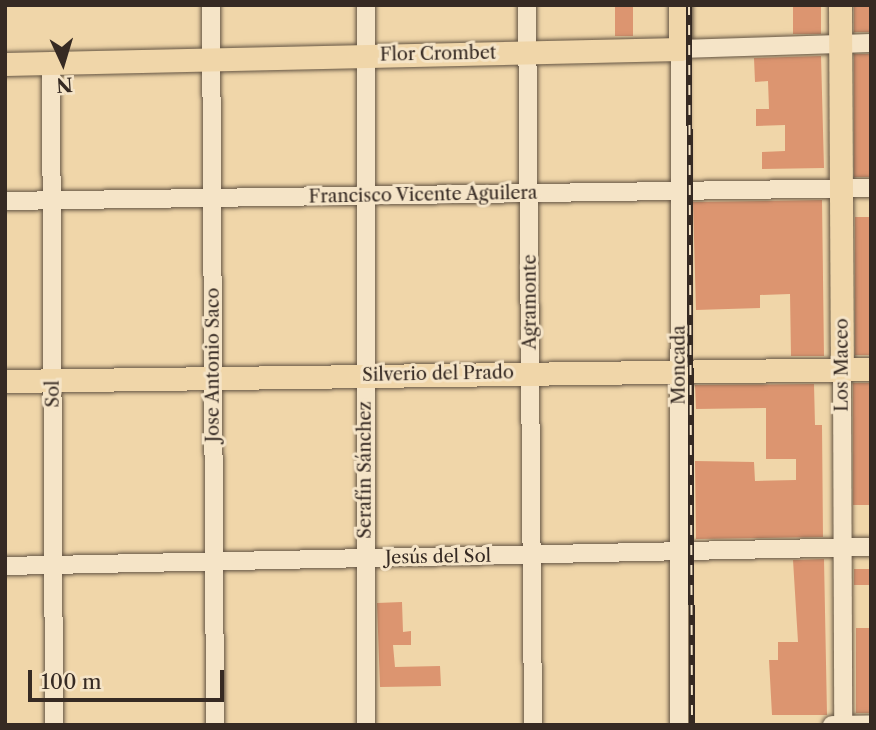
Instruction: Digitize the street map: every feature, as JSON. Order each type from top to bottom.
[{"type":"main road","name":"Moncada","points":[[680,5],[680,49]]},
{"type":"main road","name":"Los Maceo","points":[[840,5],[842,370]]},
{"type":"main road","name":"Flor Crombet","points":[[5,64],[680,49]]},
{"type":"main road","name":"Silverio del Prado","points":[[5,381],[871,369]]},
{"type":"street","name":"Jose Antonio Saco","points":[[211,5],[215,725]]},
{"type":"street","name":"Serafín Sánchez","points":[[366,5],[366,725]]},
{"type":"street","name":"Agramonte","points":[[527,5],[533,725]]},
{"type":"street","name":"Flor Crombet","points":[[680,49],[871,43]]},
{"type":"street","name":"Moncada","points":[[679,725],[680,49]]},
{"type":"street","name":"Sol","points":[[51,63],[54,725]]},
{"type":"street","name":"Francisco Vicente Aguilera","points":[[5,201],[871,188]]},
{"type":"street","name":"Los Maceo","points":[[842,370],[842,725]]},
{"type":"street","name":"Jesús del Sol","points":[[5,566],[871,547]]},
{"type":"street","points":[[832,725],[871,724]]},
{"type":"building","points":[[615,5],[633,5],[633,36],[615,36]]},
{"type":"building","points":[[793,5],[821,5],[821,34],[793,34]]},
{"type":"building","points":[[854,5],[871,5],[871,32],[854,32]]},
{"type":"building","points":[[854,54],[871,54],[871,177],[854,177]]},
{"type":"building","points":[[821,56],[824,168],[762,169],[762,152],[785,151],[785,125],[756,126],[756,109],[769,109],[768,81],[755,82],[754,58]]},
{"type":"building","points":[[822,200],[824,356],[791,356],[790,294],[760,295],[760,308],[696,310],[693,202]]},
{"type":"building","points":[[855,217],[871,217],[871,355],[855,355]]},
{"type":"building","points":[[853,383],[871,383],[871,505],[853,505]]},
{"type":"building","points":[[814,384],[815,425],[822,425],[823,537],[696,539],[695,461],[754,462],[755,481],[796,480],[796,459],[766,459],[766,408],[696,409],[695,385]]},
{"type":"building","points":[[824,559],[827,715],[772,715],[769,660],[778,660],[778,642],[798,642],[793,560]]},
{"type":"building","points":[[854,569],[871,569],[871,585],[854,585]]},
{"type":"building","points":[[402,602],[403,632],[411,631],[411,645],[393,645],[395,667],[440,666],[441,686],[380,687],[377,603]]},
{"type":"building","points":[[856,628],[871,628],[871,713],[856,713]]},
{"type":"railway","points":[[689,5],[692,725]]}]
